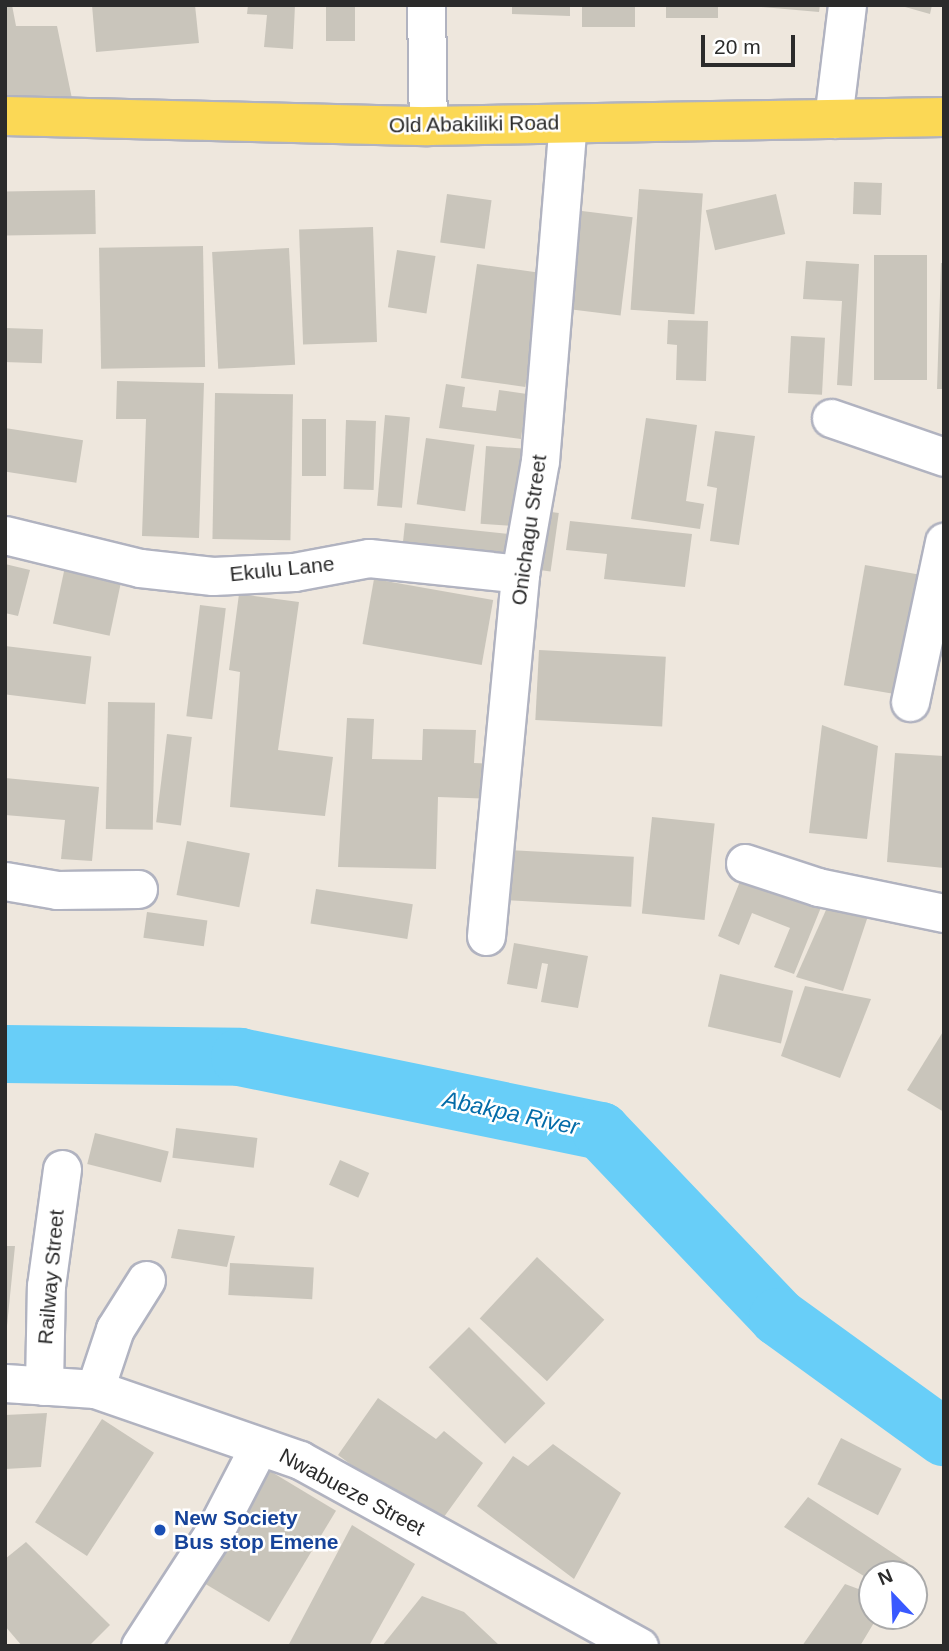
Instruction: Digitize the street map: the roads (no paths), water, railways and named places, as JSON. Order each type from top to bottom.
[{"type":"main road","name":"Old Abakiliki Road","points":[[5,116],[428,126],[944,117]]},
{"type":"street","points":[[426,5],[428,126]]},
{"type":"street","points":[[833,119],[847,5]]},
{"type":"street","name":"Onichagu Street","points":[[486,936],[520,574],[540,461],[568,123]]},
{"type":"street","points":[[831,418],[944,457]]},
{"type":"street","name":"Ekulu Lane","points":[[5,535],[140,568],[213,576],[293,572],[369,558],[520,574]]},
{"type":"street","points":[[910,702],[944,542]]},
{"type":"street","points":[[745,863],[818,887],[944,913]]},
{"type":"street","points":[[5,881],[57,890],[138,889]]},
{"type":"street","name":"Railway Street","points":[[44,1386],[46,1286],[62,1169]]},
{"type":"street","points":[[94,1389],[114,1329],[146,1280]]},
{"type":"street","name":"Nwabueze Street","points":[[5,1383],[94,1389],[259,1446],[343,1482],[580,1633],[639,1646]]},
{"type":"street","points":[[140,1646],[216,1529],[259,1446]]},
{"type":"waterway","name":"Abakpa River","points":[[5,1054],[240,1057],[601,1131],[778,1317],[944,1437]]},
{"type":"place","name":"New Society Bus stop Emene","points":[[160,1530]]}]
